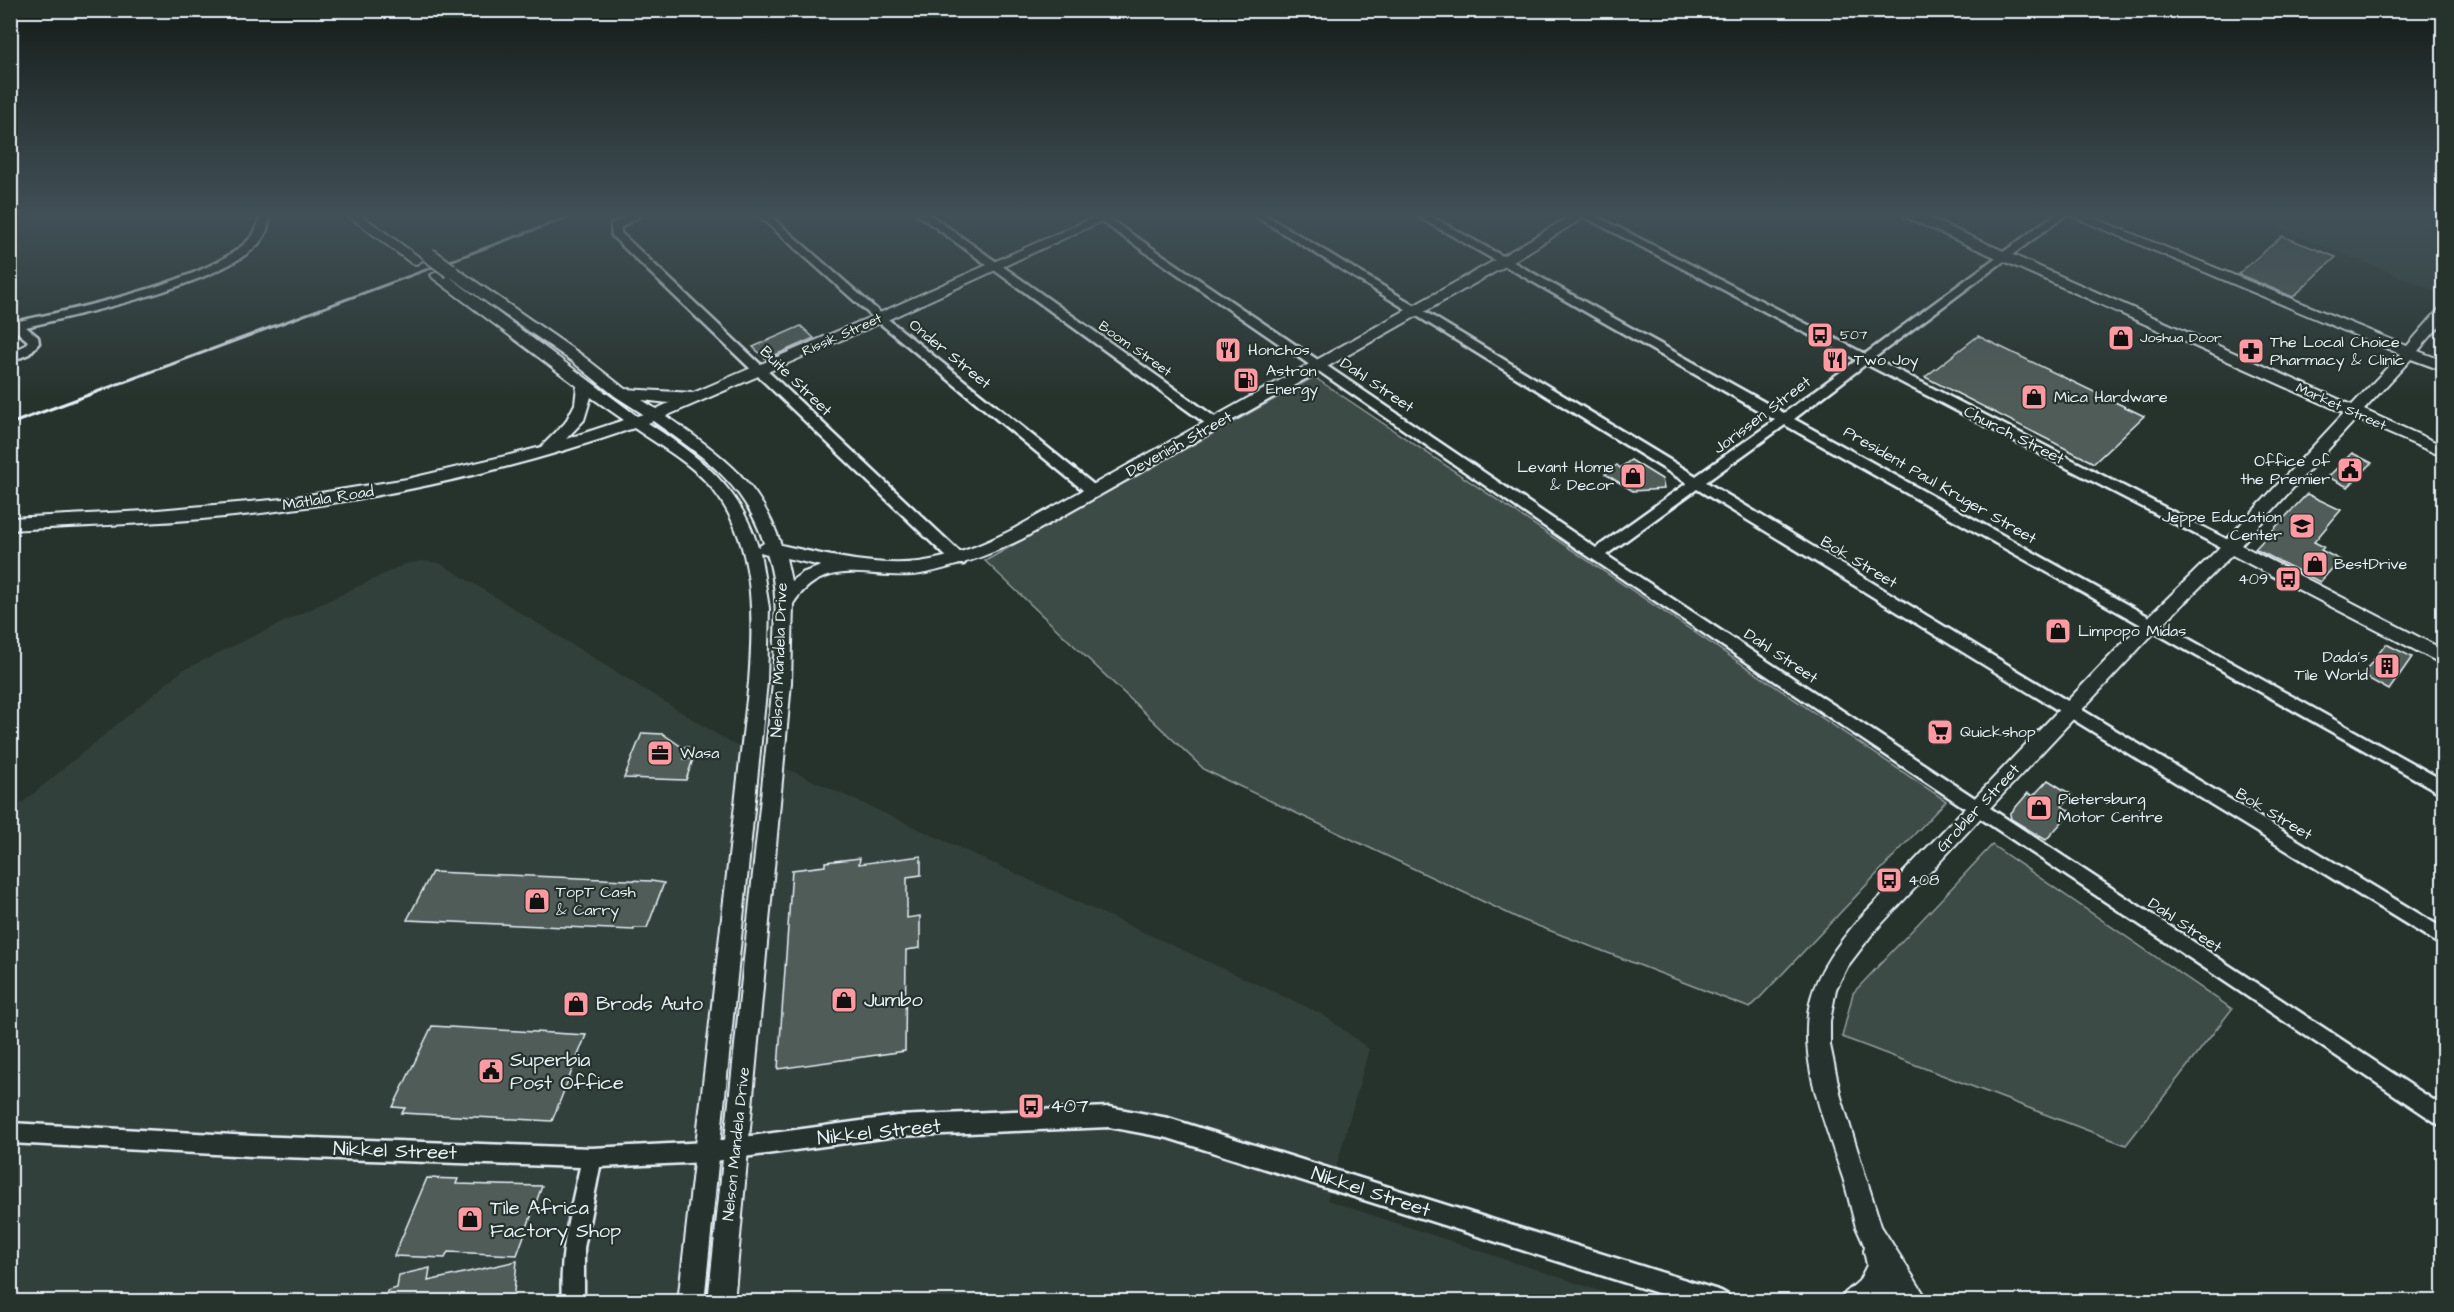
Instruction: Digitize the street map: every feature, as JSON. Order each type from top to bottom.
[{"type":"main road","name":"Nelson Mandela Drive","points":[[448,275],[584,382],[637,422],[674,446],[723,492],[748,541],[759,581],[762,608],[761,643],[691,1302]]},
{"type":"main road","name":"Nelson Mandela Drive","points":[[448,275],[578,359],[620,393],[656,415],[718,460],[745,488],[760,510],[782,573],[783,650],[775,764],[721,1302]]},
{"type":"main road","name":"Rissik Street","points":[[637,422],[975,275]]},
{"type":"main road","name":"Devenish Street","points":[[748,541],[776,552],[846,565],[919,568],[959,560],[1016,535],[1479,275]]},
{"type":"main road","name":"Market Street","points":[[2045,275],[2444,452]]},
{"type":"main road","points":[[2221,275],[2444,367]]},
{"type":"main road","name":"Grobler Street","points":[[1916,1302],[1872,1235],[1838,1129],[1819,1047],[1818,1022],[1822,999],[1840,958],[1866,926],[2229,546],[2444,312]]},
{"type":"main road","points":[[540,452],[564,433],[580,414],[584,406],[584,382]]},
{"type":"main road","points":[[620,393],[668,398],[708,393]]},
{"type":"main road","name":"Matlala Road","points":[[10,524],[146,517],[283,505],[353,495],[480,468],[637,422]]},
{"type":"main road","points":[[588,438],[634,436],[674,446]]},
{"type":"main road","name":"Church Street","points":[[2229,546],[2444,658]]},
{"type":"main road","points":[[784,611],[795,586],[805,578],[846,565]]},
{"type":"main road","points":[[1872,1235],[1890,1302]]},
{"type":"main road","points":[[1854,1302],[1868,1290],[1880,1266]]},
{"type":"street","points":[[14,322],[151,291],[195,275]]},
{"type":"street","name":"Buite Street","points":[[660,275],[959,560]]},
{"type":"street","name":"Onder Street","points":[[831,275],[879,318],[1094,492]]},
{"type":"street","name":"Boom Street","points":[[1005,275],[1214,423]]},
{"type":"street","name":"Dahl Street","points":[[1189,275],[1317,367],[1596,555],[2444,1119]]},
{"type":"street","name":"Bok Street","points":[[1357,275],[2444,939]]},
{"type":"street","name":"President Paul Kruger Street","points":[[1530,275],[2444,789]]},
{"type":"street","name":"Church Street","points":[[1703,275],[2229,546]]},
{"type":"street","name":"Jorissen Street","points":[[1596,555],[1979,275]]},
{"type":"street","points":[[10,358],[28,350],[34,343],[29,333],[14,322]]},
{"type":"street","name":"Nikkel Street","points":[[10,1133],[252,1146],[592,1158],[708,1152],[897,1126],[1109,1117],[1168,1128],[1721,1302]]},
{"type":"street","points":[[573,1302],[572,1272],[592,1158]]},
{"type":"shaded area","points":[[2396,275],[2443,275],[2443,294]]},
{"type":"shaded area","points":[[1314,377],[1946,801],[1750,1008],[1520,919],[1205,770],[985,561]]},
{"type":"shaded area","points":[[422,561],[440,563],[731,743],[1322,1014],[1369,1049],[1327,1200],[1630,1301],[11,1302],[11,812],[183,670],[405,564]]},
{"type":"shaded area","points":[[1992,845],[2232,1009],[2126,1145],[1842,1037],[1853,993]]},
{"type":"building","points":[[2241,275],[2316,275],[2293,297]]},
{"type":"building","points":[[801,326],[814,338],[766,359],[753,347]]},
{"type":"building","name":"Mica Hardware","points":[[1978,336],[2144,416],[2094,463],[1925,377]]},
{"type":"building","name":"Office of the Premier","points":[[2352,453],[2372,463],[2348,487],[2328,477]]},
{"type":"building","name":"Levant Home & Decor","points":[[1631,460],[1662,479],[1664,489],[1633,491],[1605,474],[1617,465],[1620,468]]},
{"type":"building","name":"Jeppe Education Center","points":[[2307,494],[2341,510],[2314,542],[2324,547],[2321,550],[2340,560],[2320,582],[2255,549]]},
{"type":"building","name":"Dada's Tile World","points":[[2386,644],[2412,657],[2389,690],[2362,675]]},
{"type":"building","name":"Wasa","points":[[642,733],[663,734],[682,747],[688,747],[684,759],[693,759],[686,780],[624,778]]},
{"type":"building","name":"Pietersburg Motor Centre","points":[[2048,780],[2072,795],[2062,806],[2071,812],[2046,840],[2011,819],[2010,814],[2028,793],[2033,796]]},
{"type":"building","name":"Jumbo","points":[[921,856],[921,875],[907,877],[907,918],[920,916],[920,948],[906,950],[905,1051],[778,1069],[792,870],[825,866],[825,862],[860,858],[859,864]]},
{"type":"building","name":"TopT Cash & Carry","points":[[432,872],[664,883],[647,928],[634,928],[634,930],[407,920]]},
{"type":"building","name":"Superbia Post Office","points":[[432,1026],[586,1035],[552,1121],[402,1113],[405,1108],[393,1107]]},
{"type":"building","name":"Tile Africa Factory Shop","points":[[427,1178],[458,1179],[456,1184],[542,1186],[517,1255],[448,1252],[445,1258],[394,1256]]},
{"type":"building","points":[[517,1261],[513,1302],[385,1302],[387,1291],[397,1288],[399,1275],[430,1268],[428,1281]]},
{"type":"railway","points":[[10,424],[412,275]]},
{"type":"place","name":"507","points":[[1820,335]]},
{"type":"place","name":"Joshua Door","points":[[2121,338]]},
{"type":"place","name":"Honchos","points":[[1228,350]]},
{"type":"place","name":"The Local Choice Pharmacy & Clinic","points":[[2251,351]]},
{"type":"place","name":"Two Joy","points":[[1835,360]]},
{"type":"place","name":"Astron Energy","points":[[1246,380]]},
{"type":"place","name":"Mica Hardware","points":[[2034,397]]},
{"type":"place","name":"Office of the Premier","points":[[2350,470]]},
{"type":"place","name":"Levant Home & Decor","points":[[1633,476]]},
{"type":"place","name":"Jeppe Education Center","points":[[2302,526]]},
{"type":"place","name":"BestDrive","points":[[2315,564]]},
{"type":"place","name":"409","points":[[2288,579]]},
{"type":"place","name":"Limpopo Midas","points":[[2058,631]]},
{"type":"place","name":"Dada's Tile World","points":[[2387,666]]},
{"type":"place","name":"Quickshop","points":[[1940,732]]},
{"type":"place","name":"Wasa","points":[[660,753]]},
{"type":"place","name":"Pietersburg Motor Centre","points":[[2039,808]]},
{"type":"place","name":"408","points":[[1889,880]]},
{"type":"place","name":"TopT Cash & Carry","points":[[537,901]]},
{"type":"place","name":"Jumbo","points":[[844,1000]]},
{"type":"place","name":"Brods Auto","points":[[576,1004]]},
{"type":"place","name":"Superbia Post Office","points":[[491,1071]]},
{"type":"place","name":"407","points":[[1031,1106]]},
{"type":"place","name":"Tile Africa Factory Shop","points":[[470,1219]]}]
